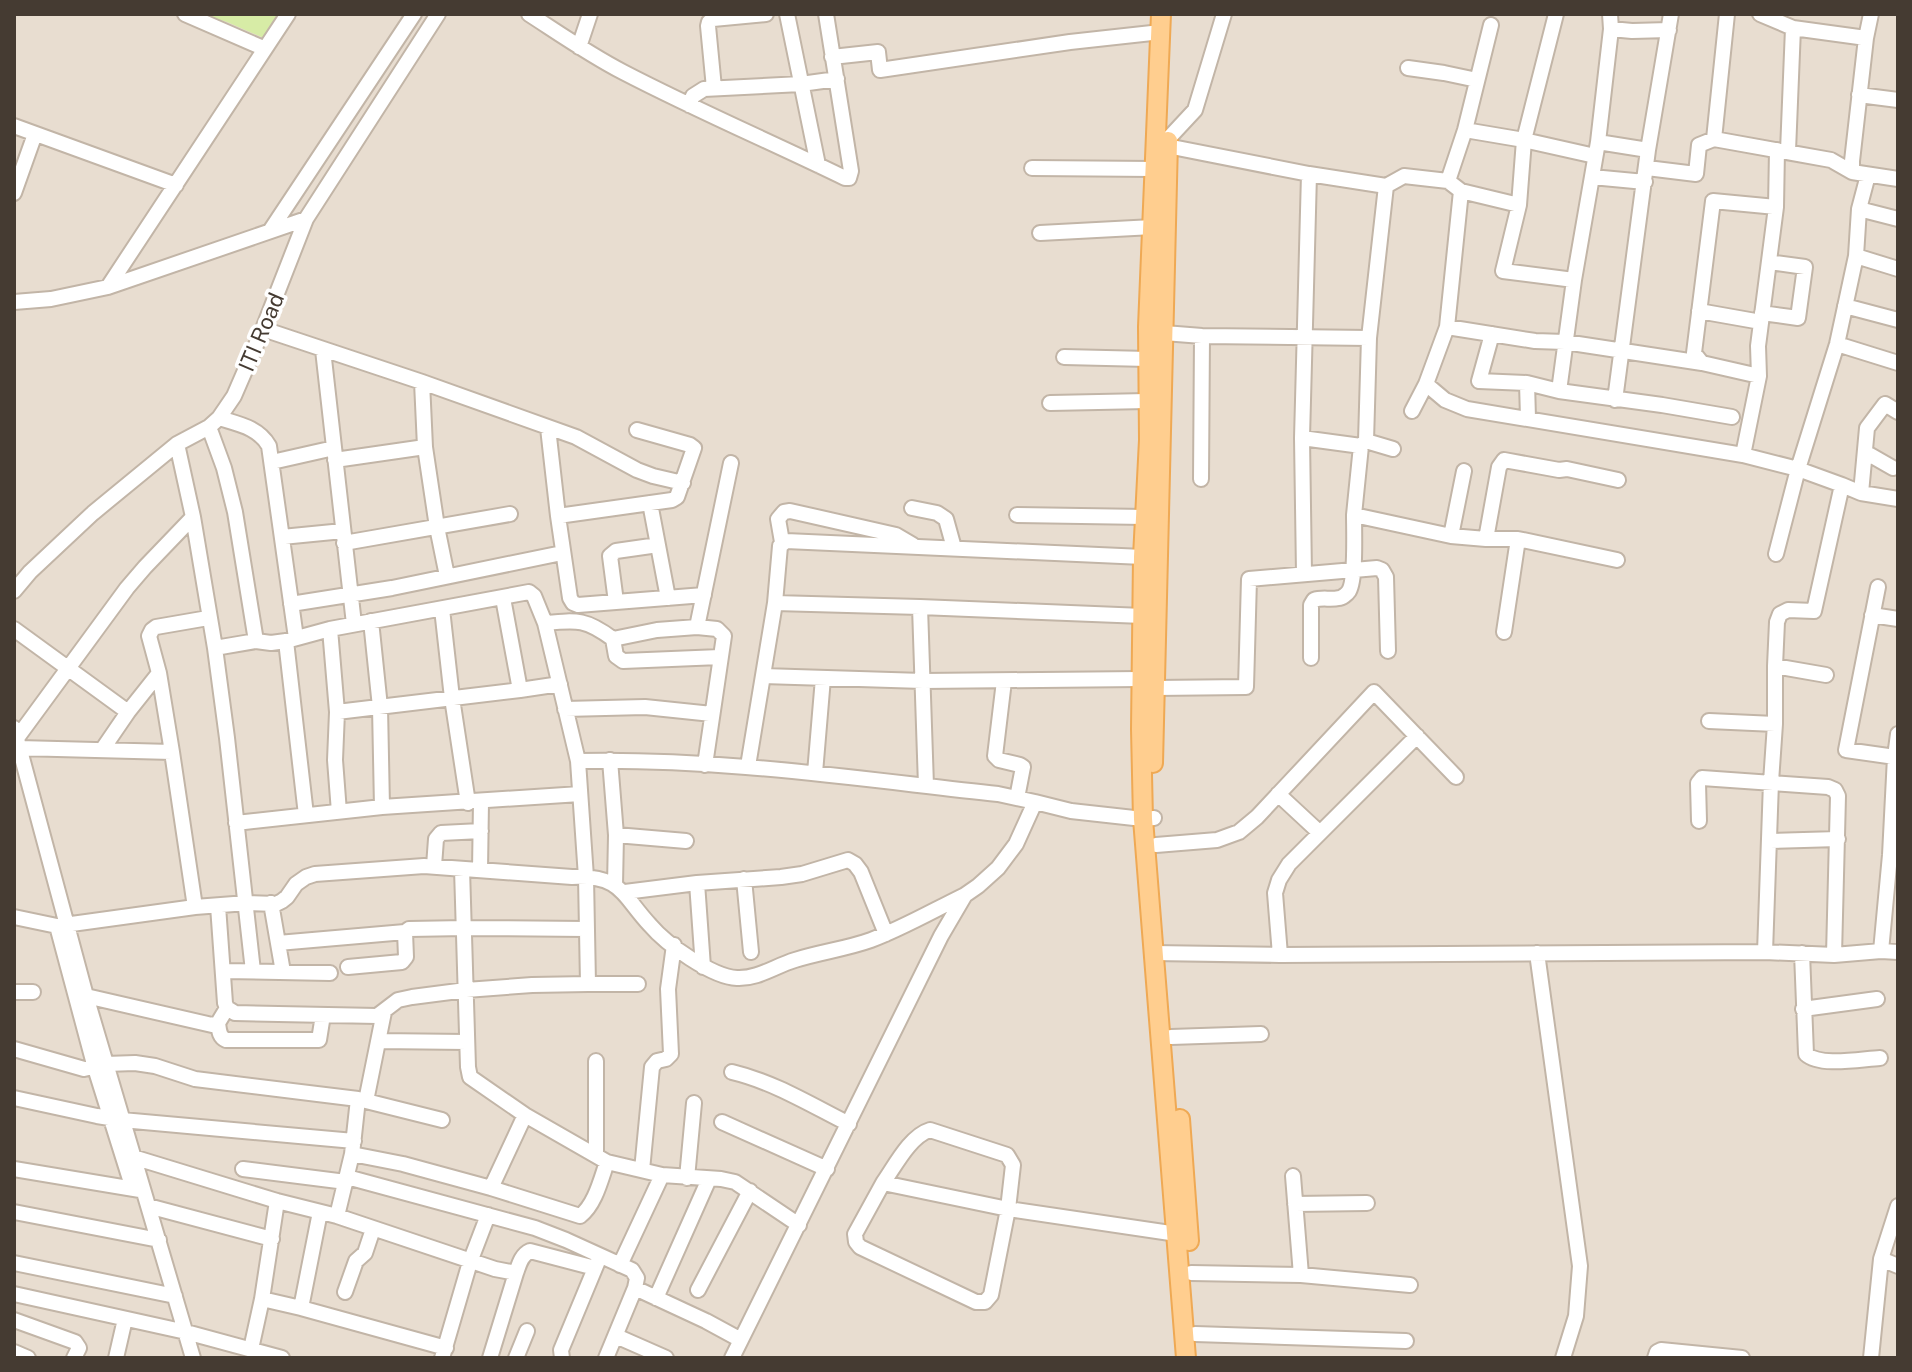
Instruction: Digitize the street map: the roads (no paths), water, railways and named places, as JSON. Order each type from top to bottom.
[{"type":"main road","points":[[1148,684],[1164,333],[1170,14]]},
{"type":"main road","points":[[1161,23],[1148,359],[1149,440],[1143,616],[1152,793],[1148,819],[1186,1358]]},
{"type":"main road","points":[[1148,819],[1156,845],[1158,953],[1171,1037],[1185,1171],[1197,1358]]},
{"type":"street","points":[[185,14],[263,48]]},
{"type":"street","points":[[108,287],[288,14]]},
{"type":"street","points":[[270,231],[414,14]]},
{"type":"street","name":"ITI Road","points":[[214,422],[234,396],[306,219],[438,14]]},
{"type":"street","points":[[529,14],[621,71],[849,178],[826,14]]},
{"type":"street","points":[[579,47],[590,14]]},
{"type":"street","points":[[714,88],[709,22],[713,19],[766,14]]},
{"type":"street","points":[[787,14],[818,165]]},
{"type":"street","points":[[1224,14],[1195,110],[1168,142],[1309,174],[1386,186],[1404,176],[1455,186],[1519,205]]},
{"type":"street","points":[[1556,14],[1524,140],[1519,205],[1503,271],[1574,280]]},
{"type":"street","points":[[1615,400],[1648,150],[1671,14]]},
{"type":"street","points":[[1714,139],[1727,14]]},
{"type":"street","points":[[1760,14],[1793,28],[1866,38]]},
{"type":"street","points":[[1776,554],[1798,469],[1837,344],[1856,256],[1860,173],[1852,161],[1871,14]]},
{"type":"street","points":[[1559,391],[1574,280],[1597,149],[1610,21],[1669,30]]},
{"type":"street","points":[[832,57],[878,52],[880,70],[1070,42],[1161,23]]},
{"type":"street","points":[[1412,411],[1426,384],[1447,327],[1455,186],[1465,130],[1491,25]]},
{"type":"street","points":[[1743,455],[1759,376],[1758,346],[1783,151],[1793,28]]},
{"type":"street","points":[[1408,68],[1477,80]]},
{"type":"street","points":[[689,105],[698,91],[714,88],[837,79]]},
{"type":"street","points":[[1859,95],[1898,100]]},
{"type":"street","points":[[14,126],[176,185]]},
{"type":"street","points":[[1465,130],[1597,149],[1648,150]]},
{"type":"street","points":[[14,193],[35,134]]},
{"type":"street","points":[[1592,177],[1696,174],[1699,145],[1714,139],[1831,160],[1860,173],[1898,179]]},
{"type":"street","points":[[1032,168],[1154,169]]},
{"type":"street","points":[[1304,574],[1302,438],[1309,174]]},
{"type":"street","points":[[1311,658],[1311,605],[1314,600],[1323,597],[1339,598],[1350,589],[1369,338],[1386,186]]},
{"type":"street","points":[[1702,363],[1694,353],[1713,201],[1776,207]]},
{"type":"street","points":[[1859,209],[1898,219]]},
{"type":"street","points":[[14,302],[51,299],[108,287],[306,219]]},
{"type":"street","points":[[1040,233],[1153,227]]},
{"type":"street","points":[[1856,256],[1898,269]]},
{"type":"street","points":[[1699,311],[1762,318],[1798,318],[1805,267],[1769,262]]},
{"type":"street","points":[[1845,306],[1898,320]]},
{"type":"street","points":[[1447,327],[1702,363],[1759,376]]},
{"type":"street","points":[[263,329],[576,437],[637,470],[683,483]]},
{"type":"street","points":[[1164,333],[1369,338]]},
{"type":"street","points":[[1492,334],[1479,381],[1527,383],[1559,391],[1732,417]]},
{"type":"street","points":[[1201,479],[1202,336]]},
{"type":"street","points":[[1837,344],[1898,363]]},
{"type":"street","points":[[323,350],[354,624]]},
{"type":"street","points":[[1064,357],[1148,359]]},
{"type":"street","points":[[422,382],[425,447],[447,576]]},
{"type":"street","points":[[1527,383],[1528,418]]},
{"type":"street","points":[[1426,384],[1445,400],[1467,409],[1743,455],[1798,469],[1861,493],[1898,499]]},
{"type":"street","points":[[1050,403],[1147,401]]},
{"type":"street","points":[[1861,493],[1867,428],[1885,404],[1898,412]]},
{"type":"street","points":[[214,422],[235,512],[256,641]]},
{"type":"street","points":[[14,591],[83,523],[177,444],[214,422],[257,431],[269,446],[291,604],[291,639],[306,815]]},
{"type":"street","points":[[548,428],[562,553],[573,603],[704,595]]},
{"type":"street","points":[[558,516],[677,497],[695,451],[693,446],[637,430]]},
{"type":"street","points":[[1302,438],[1393,449]]},
{"type":"street","points":[[177,444],[215,648],[253,971]]},
{"type":"street","points":[[272,462],[425,447]]},
{"type":"street","points":[[1865,452],[1893,468]]},
{"type":"street","points":[[1486,539],[1499,467],[1504,460],[1618,480]]},
{"type":"street","points":[[697,627],[731,463]]},
{"type":"street","points":[[1451,536],[1464,471]]},
{"type":"street","points":[[1765,952],[1777,622],[1780,614],[1788,610],[1814,611],[1842,485]]},
{"type":"street","points":[[650,503],[668,598]]},
{"type":"street","points":[[912,508],[937,513],[946,519],[954,548]]},
{"type":"street","points":[[748,766],[775,603],[782,542],[778,519],[784,512],[790,511],[896,535],[914,547]]},
{"type":"street","points":[[282,537],[344,537],[437,527],[510,514]]},
{"type":"street","points":[[1017,515],[1145,517]]},
{"type":"street","points":[[1354,515],[1451,536],[1518,539],[1617,560]]},
{"type":"street","points":[[193,517],[127,588],[17,738],[62,926],[116,1119],[159,1240],[193,1358]]},
{"type":"street","points":[[1504,632],[1518,539]]},
{"type":"street","points":[[782,542],[1143,557]]},
{"type":"street","points":[[616,602],[610,556],[616,551],[658,545]]},
{"type":"street","points":[[291,604],[562,553]]},
{"type":"street","points":[[763,676],[1246,687],[1249,579],[1377,568],[1386,577],[1388,651]]},
{"type":"street","points":[[1878,587],[1846,750],[1895,757]]},
{"type":"street","points":[[215,648],[256,641],[271,643],[354,624],[529,592],[534,596],[545,623],[578,761],[586,877],[588,984]]},
{"type":"street","points":[[503,598],[520,690]]},
{"type":"street","points":[[775,603],[1143,616]]},
{"type":"street","points":[[920,607],[926,786]]},
{"type":"street","points":[[442,609],[452,698],[481,831],[480,870]]},
{"type":"street","points":[[1872,615],[1898,619]]},
{"type":"street","points":[[195,907],[159,673],[149,636],[156,627],[208,618]]},
{"type":"street","points":[[371,621],[380,707],[382,807]]},
{"type":"street","points":[[545,623],[586,622],[613,639],[616,656],[623,661],[720,657]]},
{"type":"street","points":[[613,639],[657,630],[697,627],[721,631],[724,636],[705,765]]},
{"type":"street","points":[[14,629],[128,712]]},
{"type":"street","points":[[330,629],[337,712],[335,760],[339,812]]},
{"type":"street","points":[[1775,666],[1826,675]]},
{"type":"street","points":[[102,750],[159,673]]},
{"type":"street","points":[[815,773],[823,678]]},
{"type":"street","points":[[1004,681],[995,756],[1023,767],[1017,798]]},
{"type":"street","points":[[337,712],[560,684]]},
{"type":"street","points":[[1156,845],[1217,840],[1239,832],[1257,817],[1374,692],[1456,777]]},
{"type":"street","points":[[565,709],[645,707],[712,714]]},
{"type":"street","points":[[1709,721],[1775,724]]},
{"type":"street","points":[[1881,951],[1894,856],[1898,734]]},
{"type":"street","points":[[1280,955],[1275,893],[1289,864],[1417,736]]},
{"type":"street","points":[[17,738],[102,750],[172,752]]},
{"type":"street","points":[[610,760],[620,889]]},
{"type":"street","points":[[578,761],[748,766],[998,794],[1071,811],[1148,819]]},
{"type":"street","points":[[1699,821],[1698,783],[1702,778],[1835,790],[1838,796],[1838,839],[1834,955]]},
{"type":"street","points":[[236,823],[382,807],[580,794]]},
{"type":"street","points":[[1278,794],[1320,833]]},
{"type":"street","points":[[14,917],[62,926],[195,907],[271,903],[282,901],[296,884],[315,874],[384,868],[434,866],[586,877],[605,881],[620,889],[649,925],[703,967],[738,978],[760,975],[794,961],[886,934],[965,895],[998,868],[1016,844],[1035,802]]},
{"type":"street","points":[[434,866],[436,839],[441,833],[481,831]]},
{"type":"street","points":[[616,835],[686,841]]},
{"type":"street","points":[[1770,841],[1838,839]]},
{"type":"street","points":[[620,889],[781,877],[848,860],[861,872],[886,934]]},
{"type":"street","points":[[462,869],[470,1077],[525,1115],[602,1159],[662,1175],[735,1182],[799,1225]]},
{"type":"street","points":[[744,879],[751,952]]},
{"type":"street","points":[[697,883],[703,967]]},
{"type":"street","points":[[732,1358],[941,936],[965,895]]},
{"type":"street","points":[[271,903],[283,972]]},
{"type":"street","points":[[218,906],[227,1008],[218,1023],[222,1038],[319,1040],[323,1015]]},
{"type":"street","points":[[62,926],[86,996],[101,1066]]},
{"type":"street","points":[[278,943],[405,932],[409,929],[586,929]]},
{"type":"street","points":[[348,967],[402,962],[406,957],[405,932]]},
{"type":"street","points":[[642,1170],[652,1067],[671,1054],[668,989],[674,945]]},
{"type":"street","points":[[1158,953],[1765,952],[1834,955],[1898,952]]},
{"type":"street","points":[[1537,953],[1580,1266],[1576,1316],[1563,1358]]},
{"type":"street","points":[[1802,953],[1806,1054],[1810,1059],[1821,1062],[1880,1058]]},
{"type":"street","points":[[223,971],[330,973]]},
{"type":"street","points":[[227,1008],[235,1013],[370,1017],[384,1012],[398,1000],[466,990],[532,985],[638,984]]},
{"type":"street","points":[[14,992],[33,992]]},
{"type":"street","points":[[86,996],[195,1022],[218,1023]]},
{"type":"street","points":[[1803,1009],[1877,999]]},
{"type":"street","points":[[337,1216],[384,1012]]},
{"type":"street","points":[[1171,1037],[1261,1034]]},
{"type":"street","points":[[378,1041],[467,1042]]},
{"type":"street","points":[[14,1049],[84,1069],[135,1063],[219,1083],[362,1100],[442,1120]]},
{"type":"street","points":[[14,1098],[116,1119],[353,1148],[580,1216],[591,1201],[602,1159],[596,1061]]},
{"type":"street","points":[[732,1072],[769,1084],[849,1124]]},
{"type":"street","points":[[687,1178],[694,1103]]},
{"type":"street","points":[[491,1188],[525,1115]]},
{"type":"street","points":[[116,1119],[133,1157],[139,1190]]},
{"type":"street","points":[[722,1122],[827,1169]]},
{"type":"street","points":[[935,1131],[1011,1159],[1008,1209],[991,1295],[985,1302],[976,1302],[860,1247],[855,1234],[883,1183],[915,1138],[923,1132],[935,1131]]},
{"type":"street","points":[[133,1157],[337,1216],[470,1262],[516,1273]]},
{"type":"street","points":[[14,1169],[139,1190]]},
{"type":"street","points":[[243,1169],[347,1180],[488,1215],[566,1240],[598,1263]]},
{"type":"street","points":[[620,1265],[662,1175]]},
{"type":"street","points":[[1293,1176],[1301,1275]]},
{"type":"street","points":[[656,1298],[709,1179]]},
{"type":"street","points":[[883,1183],[1008,1209],[1177,1234]]},
{"type":"street","points":[[698,1290],[750,1191]]},
{"type":"street","points":[[251,1349],[277,1201]]},
{"type":"street","points":[[1295,1204],[1367,1203]]},
{"type":"street","points":[[148,1206],[272,1239]]},
{"type":"street","points":[[1871,1358],[1881,1259],[1898,1206]]},
{"type":"street","points":[[14,1212],[159,1240]]},
{"type":"street","points":[[301,1308],[320,1212]]},
{"type":"street","points":[[262,1299],[301,1308],[444,1353],[470,1262],[488,1215]]},
{"type":"street","points":[[345,1292],[356,1261],[365,1253],[373,1229]]},
{"type":"street","points":[[490,1358],[521,1259],[530,1251],[620,1265],[635,1273],[635,1288],[606,1358]]},
{"type":"street","points":[[1881,1259],[1898,1266]]},
{"type":"street","points":[[14,1263],[175,1296]]},
{"type":"street","points":[[562,1358],[561,1350],[598,1263]]},
{"type":"street","points":[[1191,1273],[1301,1275],[1410,1285]]},
{"type":"street","points":[[635,1288],[741,1340]]},
{"type":"street","points":[[14,1294],[186,1332],[282,1358]]},
{"type":"street","points":[[116,1358],[125,1319]]},
{"type":"street","points":[[14,1320],[75,1342],[79,1348],[74,1358]]},
{"type":"street","points":[[516,1358],[527,1331]]},
{"type":"street","points":[[1195,1334],[1406,1341]]},
{"type":"street","points":[[616,1336],[666,1358]]},
{"type":"street","points":[[1655,1358],[1661,1350],[1742,1358]]},
{"type":"street","points":[[14,1352],[28,1358]]}]
